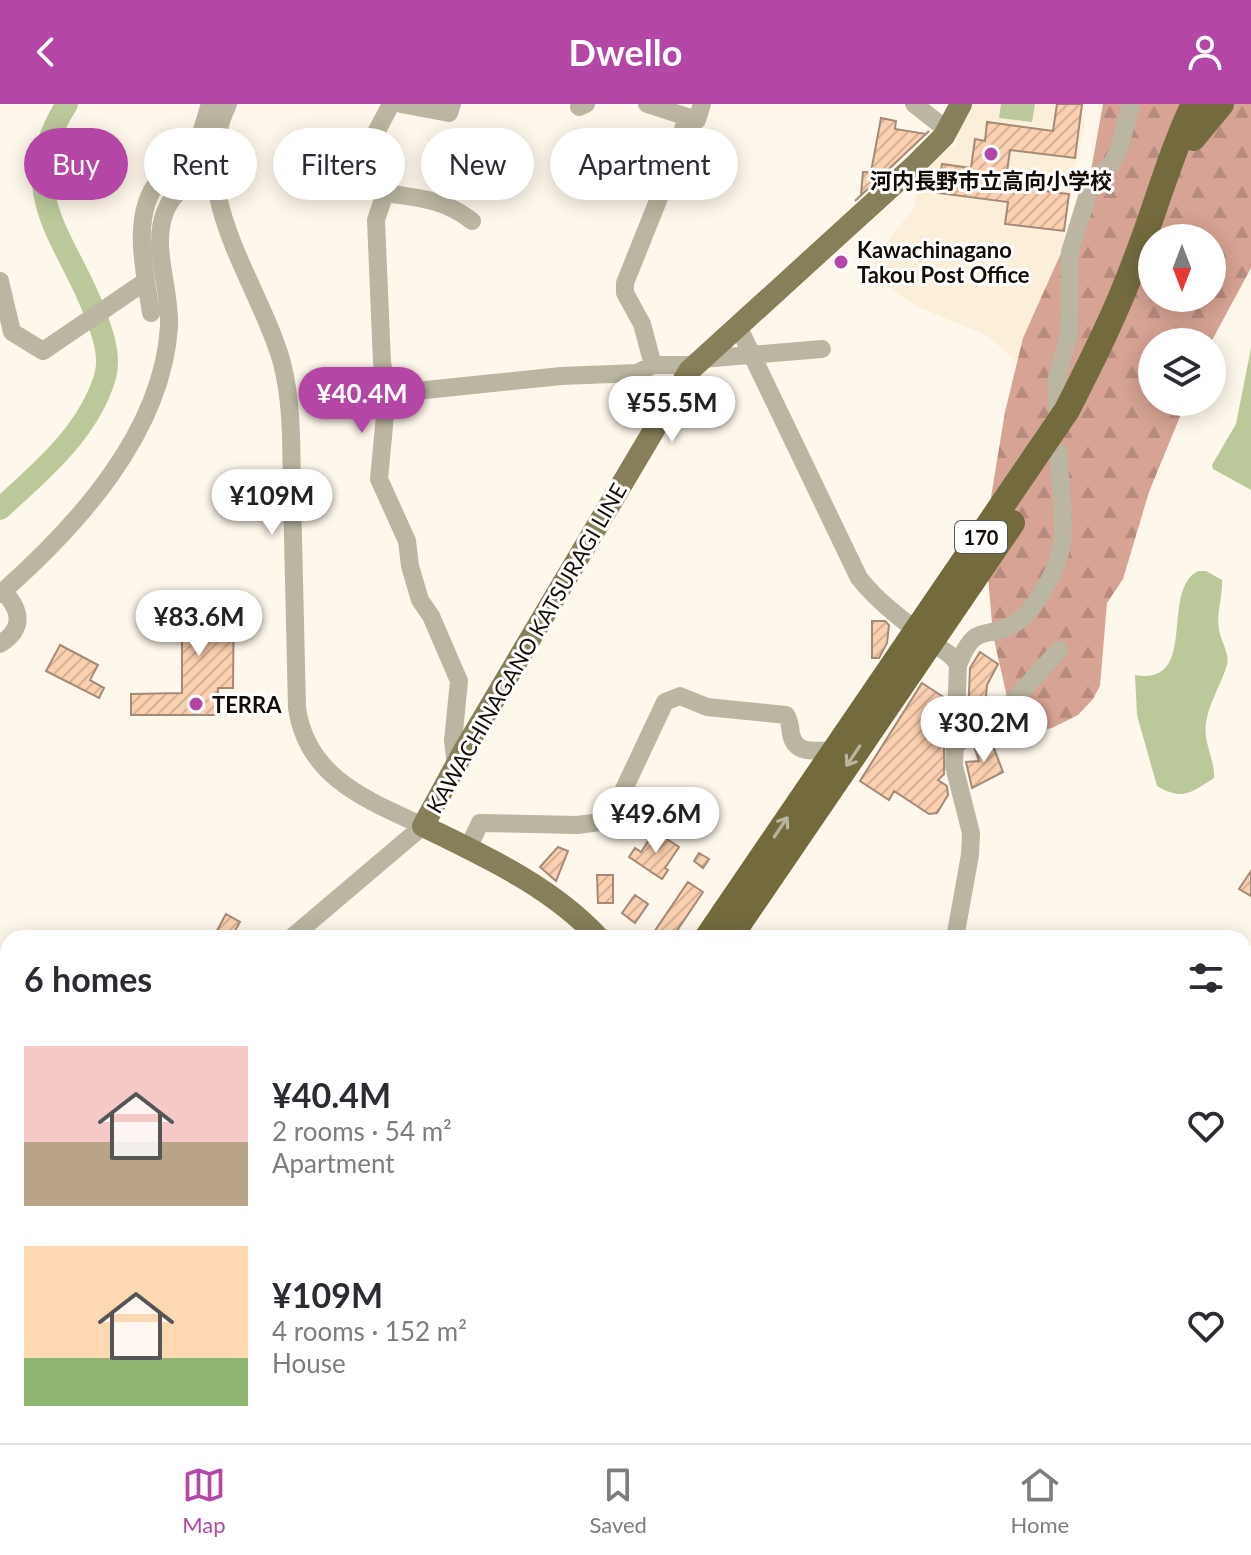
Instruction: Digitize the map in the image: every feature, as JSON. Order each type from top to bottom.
[{"type":"highway","points":[[1187,136],[1188,104]]},
{"type":"highway","name":"170","points":[[1163,224],[1194,104]]},
{"type":"highway","name":"170","points":[[734,930],[1059,424],[1099,348],[1187,136],[1209,104]]},
{"type":"highway","points":[[1187,136],[1221,104]]},
{"type":"highway","name":"170","points":[[712,930],[833,750],[924,636],[1059,453],[1113,353],[1138,293]]},
{"type":"main road","name":"KAWACHINAGANO KATSURAGI LINE","points":[[590,930],[551,896],[423,826],[689,371],[913,167],[947,130],[961,104]]},
{"type":"street","points":[[151,313],[143,226],[147,200],[158,182],[197,142],[210,104]]},
{"type":"street","points":[[220,128],[228,104]]},
{"type":"street","points":[[378,128],[391,104]]},
{"type":"street","points":[[401,104],[449,113],[452,104]]},
{"type":"street","points":[[647,104],[697,120],[702,104]]},
{"type":"street","points":[[914,104],[947,130]]},
{"type":"street","points":[[1059,424],[1055,396],[1069,334],[1070,252],[1091,184],[1113,162],[1131,104]]},
{"type":"street","points":[[653,365],[642,324],[625,293],[625,283],[687,118]]},
{"type":"street","points":[[405,196],[453,207],[472,221]]},
{"type":"street","points":[[0,644],[7,639],[19,614],[17,607],[2,593],[45,554],[88,507],[134,436],[155,390],[169,334],[170,317],[160,236],[172,200]]},
{"type":"street","points":[[219,200],[227,230],[273,334],[287,393],[300,728],[314,757],[325,769],[366,799],[423,826],[300,930]]},
{"type":"street","points":[[383,200],[376,220],[382,362],[387,394],[379,479],[407,541],[410,566],[420,600],[431,616],[459,681],[453,741],[456,765]]},
{"type":"street","points":[[0,281],[6,336],[43,351],[146,281]]},
{"type":"street","points":[[738,326],[859,578],[874,597],[952,654],[958,665]]},
{"type":"street","points":[[387,394],[561,376],[637,373],[653,365],[822,349]]},
{"type":"street","points":[[956,930],[971,833],[954,766],[958,665],[971,640],[981,632],[1012,625],[1022,618],[1035,604],[1059,563],[1065,521],[1059,485],[1059,453]]},
{"type":"street","points":[[955,746],[1013,701],[1059,650]]},
{"type":"street","points":[[468,848],[480,823],[577,825],[609,821],[665,702],[680,696],[707,707],[786,715],[796,746],[806,751],[833,750]]},
{"type":"shaded area","points":[[972,104],[1085,104],[1082,114],[1085,126],[1070,190],[1059,280],[1026,370],[988,336],[918,307],[874,278],[869,264],[914,208],[921,172],[945,148],[956,145],[958,129]]},
{"type":"shaded area","points":[[1001,104],[1035,104],[1032,122],[999,118]]},
{"type":"shaded area","points":[[1251,348],[1251,490],[1213,469],[1212,465],[1236,424]]},
{"type":"shaded area","points":[[1198,571],[1206,571],[1222,580],[1218,623],[1228,660],[1206,723],[1214,778],[1180,794],[1157,786],[1137,715],[1135,675],[1155,675],[1167,666],[1173,652],[1181,597],[1187,582]]},
{"type":"green space","points":[[1103,104],[1251,104],[1251,268],[1219,328],[1138,328],[1138,416],[1180,416],[1149,492],[1123,579],[1107,603],[1100,686],[1078,715],[1052,728],[1034,732],[1016,723],[1010,710],[993,635],[987,565],[991,497],[1005,412],[1023,338],[1070,233],[1090,176]]},
{"type":"building","name":"河内長野市立高向小学校","points":[[1057,104],[1082,104],[1075,158],[1010,150],[1005,186],[1069,194],[1064,231],[1005,224],[1008,202],[938,193],[942,164],[971,168],[975,139],[985,141],[987,122],[1053,131]]},
{"type":"building","points":[[881,118],[896,121],[895,129],[926,134],[855,201],[861,195],[863,172],[871,172]]},
{"type":"building","points":[[182,591],[234,591],[233,688],[218,688],[218,715],[131,715],[131,694],[182,693]]},
{"type":"building","points":[[872,621],[885,621],[889,625],[887,643],[879,658],[872,658]]},
{"type":"building","points":[[60,645],[98,665],[90,680],[104,688],[99,698],[46,671]]},
{"type":"building","points":[[980,652],[998,664],[987,685],[985,708],[968,717],[970,668]]},
{"type":"building","points":[[922,683],[945,698],[938,710],[944,713],[944,774],[938,780],[947,786],[948,795],[937,813],[929,814],[894,791],[889,800],[860,781]]},
{"type":"building","points":[[990,738],[1003,772],[972,788],[966,762],[979,761],[974,746]]},
{"type":"building","points":[[655,831],[679,847],[665,868],[668,870],[662,879],[629,857],[635,848],[641,852]]},
{"type":"building","points":[[558,847],[568,851],[556,881],[540,867]]},
{"type":"building","points":[[699,853],[709,859],[703,868],[694,861]]},
{"type":"building","points":[[1251,871],[1251,896],[1239,889]]},
{"type":"building","points":[[597,875],[613,875],[613,903],[598,903]]},
{"type":"building","points":[[688,882],[703,892],[677,930],[655,930]]},
{"type":"building","points":[[635,895],[648,904],[635,923],[622,913]]},
{"type":"building","points":[[226,914],[240,922],[236,930],[217,930]]},
{"type":"waterway","points":[[0,509],[62,450],[87,416],[105,377],[106,350],[101,330],[61,242],[44,192],[43,166],[50,136],[67,104]]},
{"type":"place","name":"河内長野市立高向小学校","points":[[991,154]]},
{"type":"place","name":"Kawachinagano Takou Post Office","points":[[841,262]]},
{"type":"place","name":"TERRA","points":[[196,704]]}]
